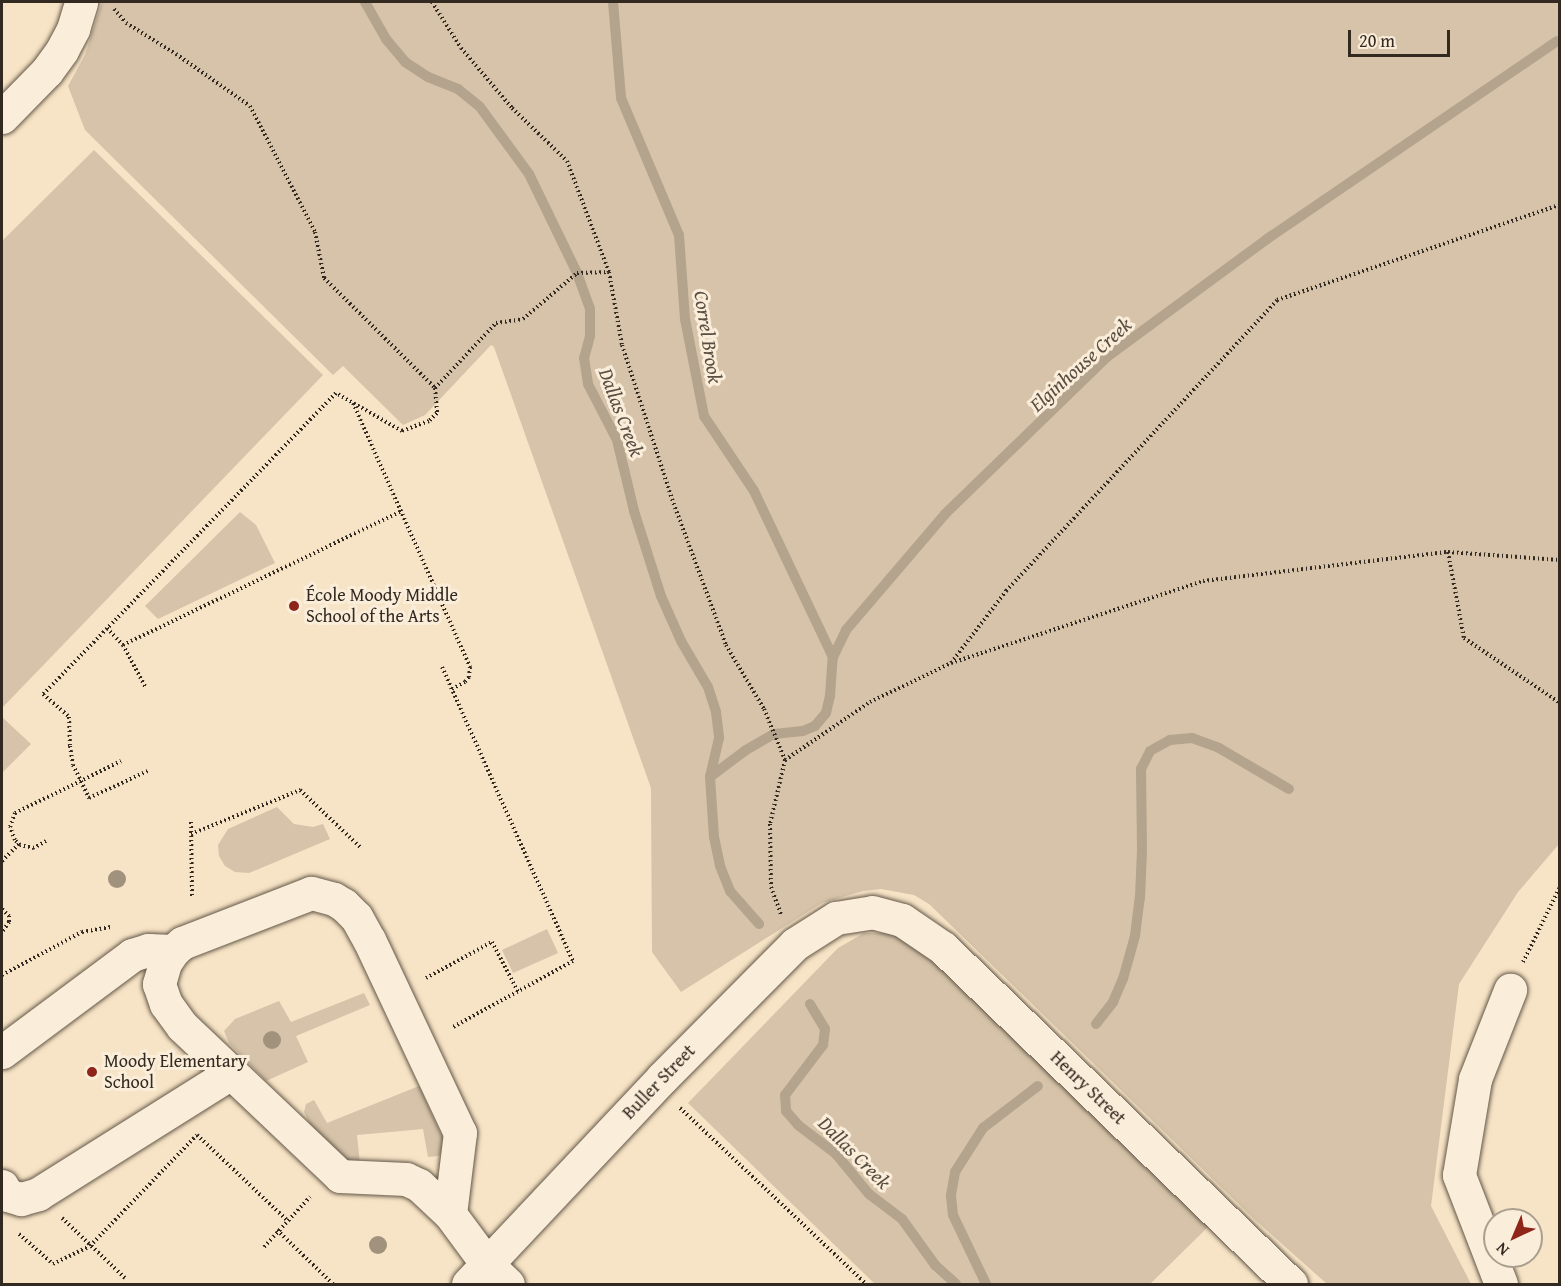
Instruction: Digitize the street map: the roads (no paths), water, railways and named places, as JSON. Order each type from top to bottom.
[{"type":"street","points":[[2,117],[47,71],[62,50],[73,29],[81,2]]},
{"type":"street","points":[[450,1214],[460,1133],[369,940],[356,917],[344,905],[334,898],[311,893],[182,942],[173,951],[165,963],[159,984],[166,1004],[182,1026],[340,1176],[406,1179],[418,1185],[450,1214],[488,1278]]},
{"type":"street","name":"Buller Street","points":[[488,1278],[656,1084],[807,935],[836,918],[872,912]]},
{"type":"street","name":"Henry Street","points":[[872,912],[902,920],[943,948],[1290,1284]]},
{"type":"street","points":[[2,1052],[132,955],[148,950],[173,951]]},
{"type":"street","points":[[1501,1284],[1459,1175],[1474,1079],[1510,990]]},
{"type":"street","points":[[2,1186],[7,1195],[21,1199],[38,1194],[231,1073]]},
{"type":"waterway","name":"Dallas Creek","points":[[365,2],[386,39],[405,62],[428,77],[458,89],[480,107],[529,174],[577,273],[590,309],[590,336],[584,358],[588,384],[617,440],[634,511],[661,596],[681,641],[708,687],[716,712],[719,738],[710,777],[714,837],[720,866],[730,891],[759,924]]},
{"type":"waterway","name":"Correl Brook","points":[[613,2],[621,98],[679,235],[685,319],[704,416],[754,491],[833,657]]},
{"type":"waterway","name":"Elginhouse Creek","points":[[710,777],[746,750],[774,734],[803,731],[815,726],[826,713],[830,696],[833,657],[846,630],[945,514],[1107,357],[1267,239],[1557,41]]},
{"type":"waterway","points":[[1096,1024],[1113,1002],[1123,979],[1135,936],[1140,898],[1142,850],[1141,769],[1150,751],[1170,740],[1192,738],[1219,748],[1289,789]]},
{"type":"waterway","name":"Dallas Creek","points":[[810,1004],[825,1029],[823,1045],[785,1095],[786,1111],[798,1125],[836,1154],[869,1194],[902,1219],[935,1265],[956,1284]]},
{"type":"waterway","points":[[986,1284],[953,1215],[951,1195],[955,1172],[983,1128],[1038,1086]]},
{"type":"place","name":"École Moody Middle School of the Arts","points":[[294,606]]},
{"type":"place","name":"Moody Elementary School","points":[[92,1072]]}]
